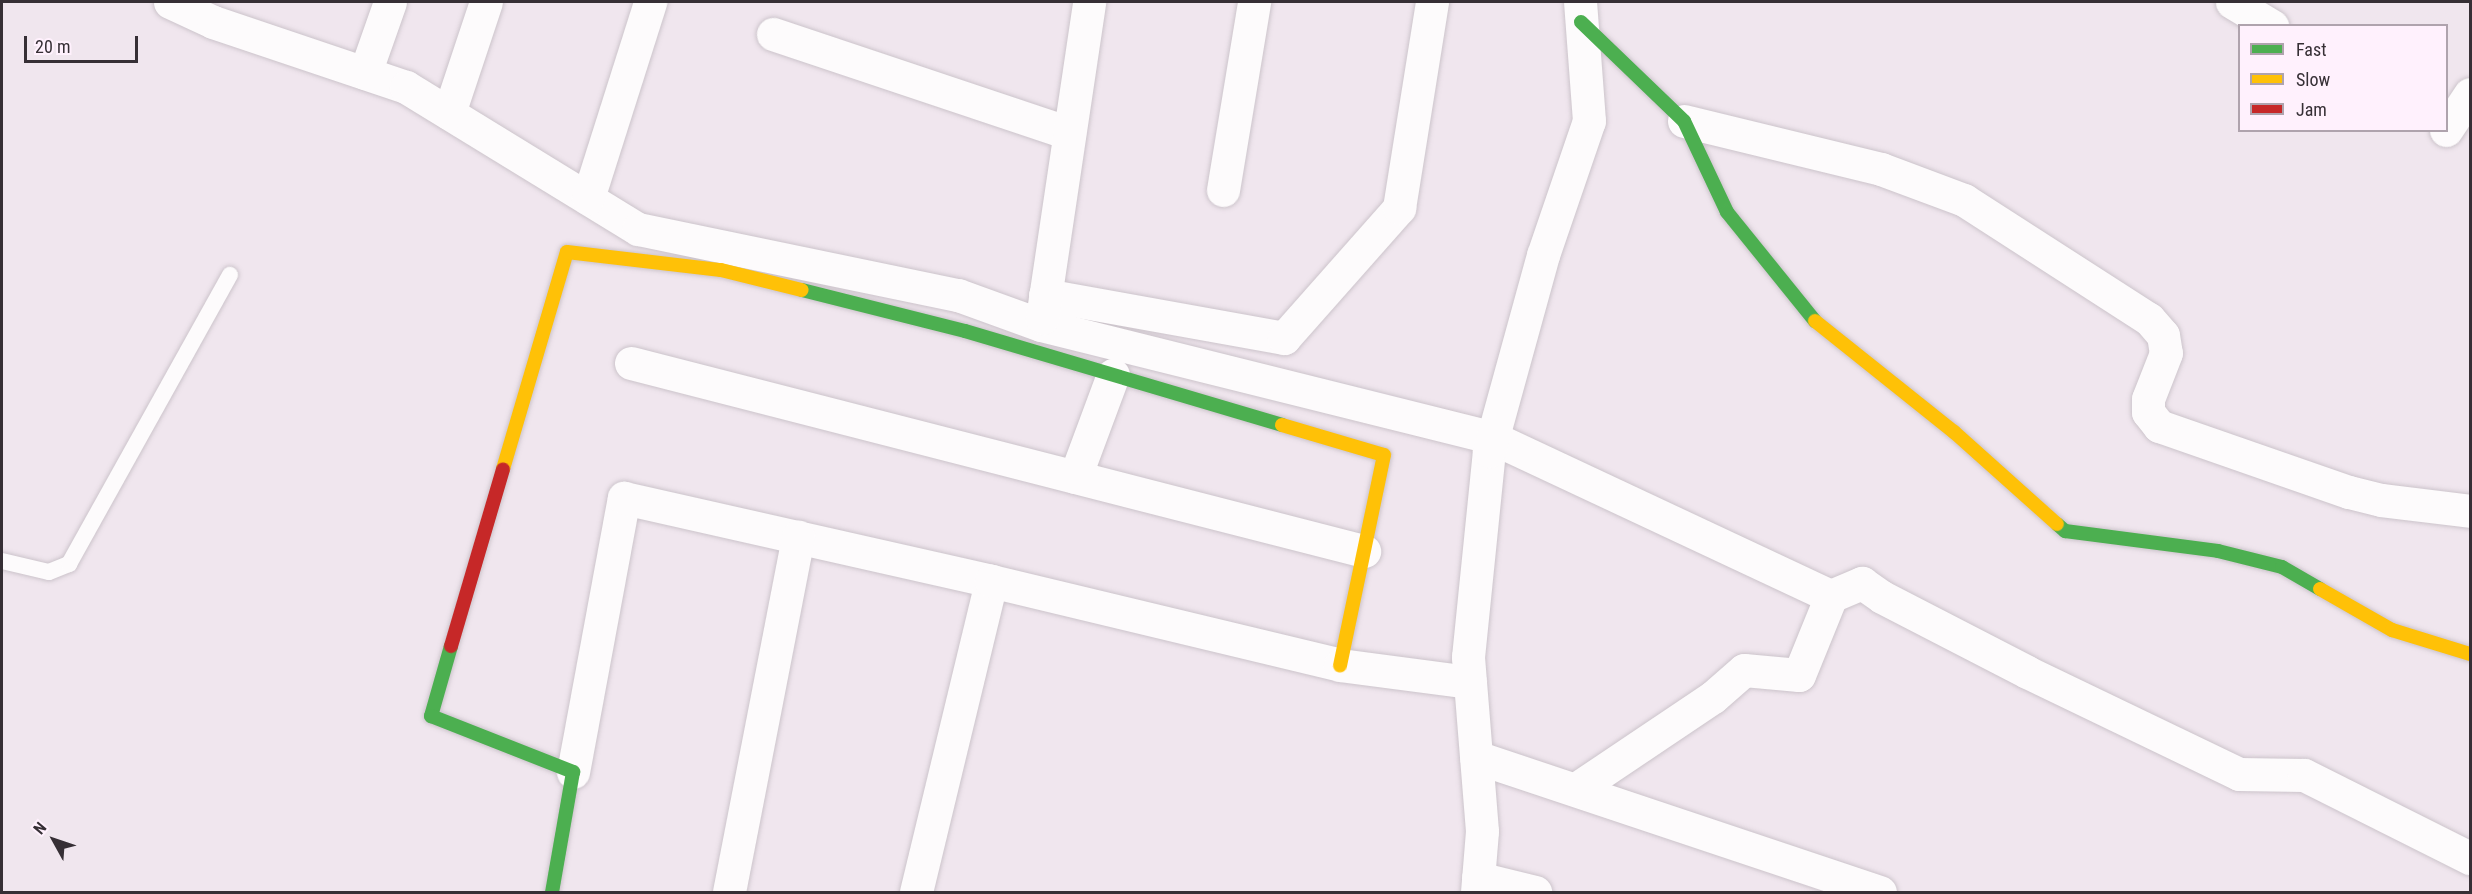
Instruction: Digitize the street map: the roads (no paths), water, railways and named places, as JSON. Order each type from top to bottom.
[{"type":"street","points":[[170,2],[213,22],[406,87],[638,229],[958,295],[1043,310],[1284,339],[1399,208],[1432,2]]},
{"type":"street","points":[[365,73],[390,2]]},
{"type":"street","points":[[449,113],[486,2]]},
{"type":"street","points":[[588,198],[650,2]]},
{"type":"street","points":[[1043,310],[1089,2]]},
{"type":"street","points":[[1223,190],[1254,2]]},
{"type":"street","points":[[2232,2],[2269,24]]},
{"type":"street","points":[[1581,12],[1684,121],[1726,212],[1806,314],[1954,432],[2065,531],[2217,551],[2282,567],[2392,630],[2470,654]]},
{"type":"street","points":[[1535,892],[1478,885],[1482,831],[1468,657],[1493,438],[1543,255],[1589,121],[1581,12]]},
{"type":"street","points":[[773,34],[1069,133]]},
{"type":"street","points":[[2448,127],[2470,94]]},
{"type":"street","points":[[1684,121],[1881,169],[1964,200],[2149,319],[2163,334],[2166,353],[2148,399],[2148,412],[2159,426],[2371,497],[2470,510]]},
{"type":"street","points":[[573,772],[431,716],[567,252],[721,270],[965,331],[1384,455],[1340,665]]},
{"type":"street","points":[[1043,310],[1493,438],[1832,596]]},
{"type":"street","points":[[631,363],[1364,551]]},
{"type":"street","points":[[1075,477],[1113,375]]},
{"type":"street","points":[[552,892],[624,498],[991,581],[1340,665],[1470,682]]},
{"type":"street","points":[[729,892],[798,537]]},
{"type":"street","points":[[916,892],[991,581]]},
{"type":"street","points":[[1576,789],[1713,698],[1744,670],[1799,675],[1832,596],[1863,583],[1882,597],[2027,672],[2239,774],[2304,775],[2470,858]]},
{"type":"street","points":[[1476,758],[1576,789],[1880,892]]},
{"type":"lane","points":[[2,561],[49,572],[69,564],[230,275]]}]
